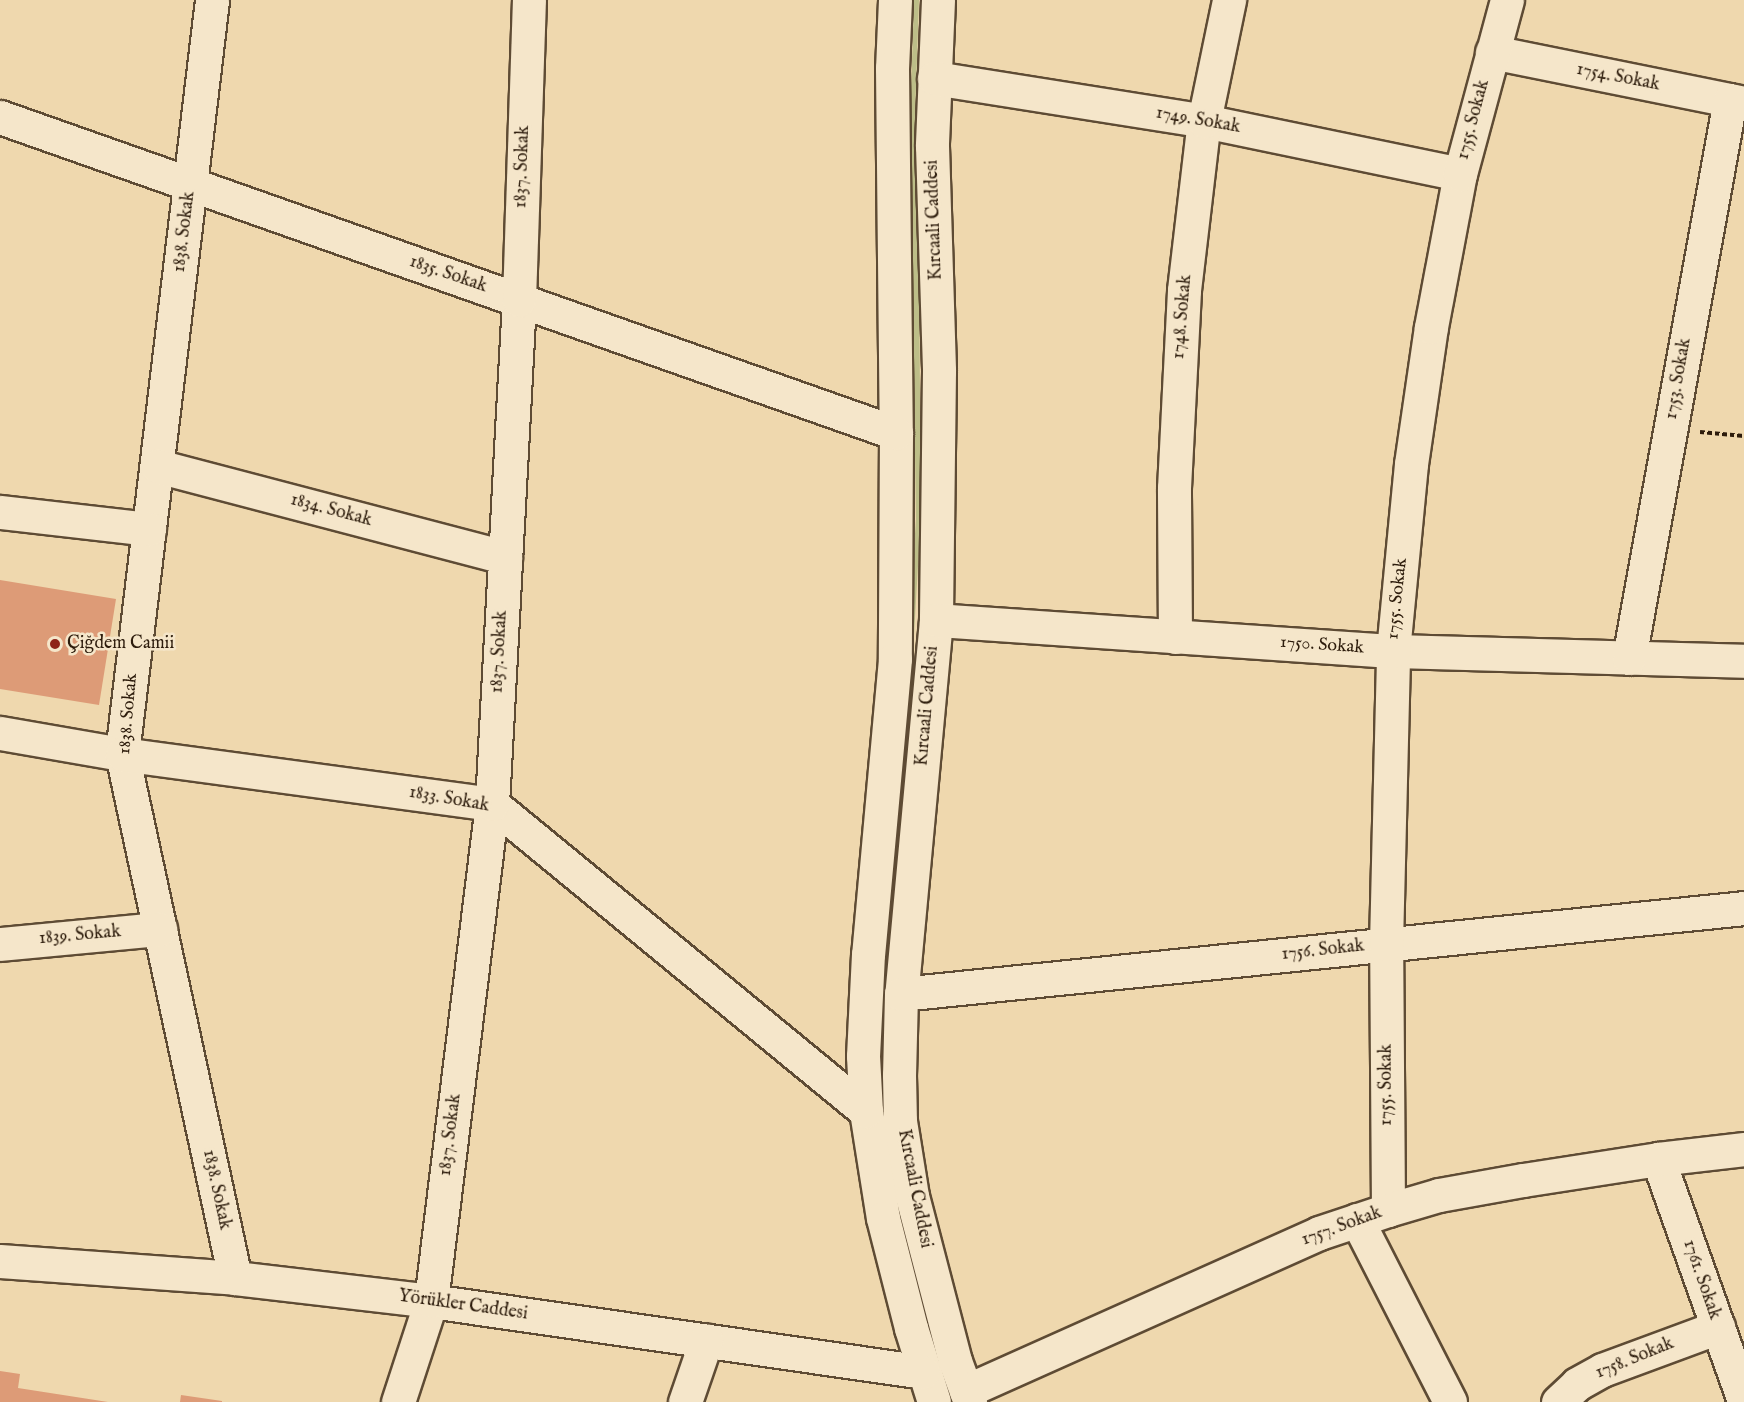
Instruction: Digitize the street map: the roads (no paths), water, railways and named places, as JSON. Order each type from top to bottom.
[{"type":"street","name":"1838. Sokak","points":[[212,0],[122,754],[235,1278]]},
{"type":"street","name":"1837. Sokak","points":[[398,1402],[431,1301],[492,804],[519,300],[529,0]]},
{"type":"street","name":"Kırcaali Caddesi","points":[[895,0],[892,68],[897,433],[895,659],[864,1009],[866,1111],[883,1218],[923,1372],[934,1402]]},
{"type":"street","name":"Kırcaali Caddesi","points":[[938,0],[932,146],[939,371],[936,620],[902,994],[900,1121],[910,1185],[934,1287],[968,1397]]},
{"type":"street","name":"1748. Sokak","points":[[1175,637],[1174,488],[1185,290],[1204,122],[1229,0]]},
{"type":"street","name":"1755. Sokak","points":[[1388,1210],[1386,944],[1393,651],[1411,464],[1431,327],[1460,174],[1507,0]]},
{"type":"street","name":"1754. Sokak","points":[[1492,52],[1737,101]]},
{"type":"street","name":"1749. Sokak","points":[[934,78],[1204,122],[1460,174]]},
{"type":"street","name":"1753. Sokak","points":[[1629,658],[1670,430],[1737,101]]},
{"type":"street","name":"1835. Sokak","points":[[0,117],[897,433]]},
{"type":"street","name":"1834. Sokak","points":[[157,466],[505,557]]},
{"type":"street","points":[[0,512],[149,529]]},
{"type":"street","name":"1750. Sokak","points":[[936,620],[1393,651],[1744,661]]},
{"type":"street","name":"1833. Sokak","points":[[0,733],[122,754],[492,804],[866,1111]]},
{"type":"street","name":"1756. Sokak","points":[[902,994],[1744,908]]},
{"type":"street","name":"1839. Sokak","points":[[0,944],[160,928]]},
{"type":"street","name":"1757. Sokak","points":[[968,1397],[1319,1233],[1388,1210],[1439,1195],[1658,1159],[1744,1149]]},
{"type":"street","name":"1761. Sokak","points":[[1658,1159],[1744,1400]]},
{"type":"street","points":[[1358,1220],[1450,1402]]},
{"type":"street","name":"Yörükler Caddesi","points":[[0,1261],[235,1278],[431,1301],[923,1372]]},
{"type":"street","name":"1758. Sokak","points":[[1558,1402],[1577,1384],[1602,1370],[1718,1327]]},
{"type":"street","points":[[685,1402],[706,1341]]},
{"type":"place","name":"Çiğdem Camii","points":[[55,644]]}]
